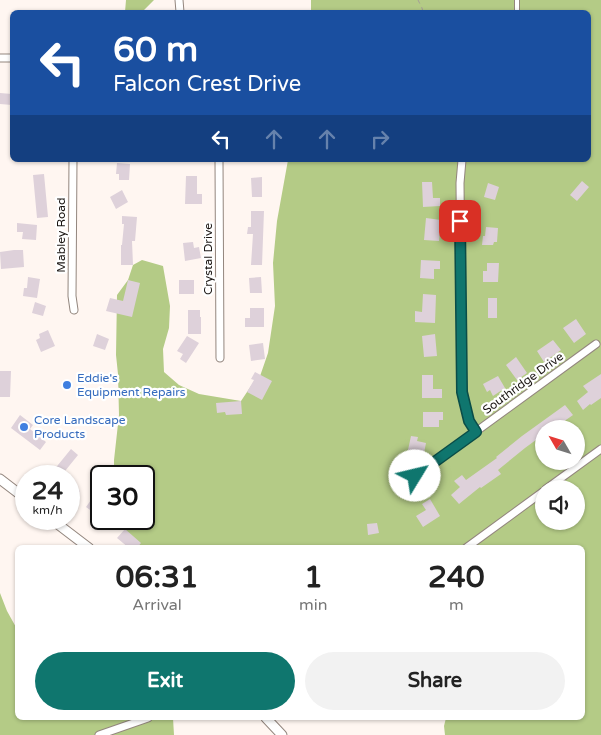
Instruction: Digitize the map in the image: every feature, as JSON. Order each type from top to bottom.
[{"type":"street","name":"Mabley Road","points":[[73,162],[72,296],[74,310]]},
{"type":"street","name":"Crystal Drive","points":[[219,162],[220,358]]},
{"type":"street","points":[[462,162],[460,183],[462,392],[469,421],[476,432]]},
{"type":"street","name":"Southridge Drive","points":[[415,476],[596,344]]},
{"type":"street","points":[[559,480],[601,449]]},
{"type":"street","points":[[0,479],[15,491]]},
{"type":"street","points":[[470,545],[535,497]]},
{"type":"street","points":[[65,530],[85,545]]},
{"type":"street","points":[[99,735],[142,720]]},
{"type":"street","points":[[268,720],[282,735]]},
{"type":"green space","points":[[126,0],[154,0],[144,10],[125,10]]},
{"type":"green space","points":[[311,0],[601,0],[601,735],[445,735],[444,726],[446,720],[585,720],[585,545],[131,545],[124,530],[155,530],[155,465],[114,465],[119,415],[116,355],[117,295],[128,280],[133,265],[142,260],[163,266],[170,306],[169,328],[163,349],[164,372],[179,385],[199,394],[241,401],[251,386],[258,382],[268,353],[275,306],[273,263],[277,221],[288,162],[591,162],[591,10],[311,10]]},
{"type":"green space","points":[[0,593],[15,625],[15,720],[173,720],[174,735],[0,735]]},
{"type":"building","points":[[0,93],[10,94],[10,105],[0,104]]},
{"type":"building","points":[[117,163],[130,164],[129,180],[119,180],[119,174],[116,174]]},
{"type":"building","points":[[44,174],[48,217],[37,218],[33,175]]},
{"type":"building","points":[[186,176],[197,176],[197,194],[202,194],[202,204],[185,204]]},
{"type":"building","points":[[262,177],[262,197],[252,197],[251,178]]},
{"type":"building","points":[[582,181],[589,187],[577,201],[570,195]]},
{"type":"building","points":[[422,182],[432,182],[433,198],[440,198],[440,206],[423,207]]},
{"type":"building","points":[[488,183],[499,187],[495,200],[484,197]]},
{"type":"building","points":[[122,190],[128,202],[116,209],[110,197]]},
{"type":"building","points":[[251,211],[264,211],[262,265],[251,265],[253,234],[247,234],[248,227],[251,227]]},
{"type":"building","points":[[122,216],[137,217],[135,241],[132,241],[133,265],[121,265],[124,224],[122,224]]},
{"type":"building","points":[[426,218],[441,220],[439,241],[424,240]]},
{"type":"building","points":[[17,223],[37,225],[36,240],[22,239],[23,232],[17,232]]},
{"type":"building","points":[[486,227],[498,228],[497,242],[494,242],[493,245],[482,245]]},
{"type":"building","points":[[193,242],[194,248],[199,247],[201,258],[185,261],[183,243]]},
{"type":"building","points":[[23,250],[24,267],[1,269],[0,252]]},
{"type":"building","points":[[421,260],[440,261],[440,269],[434,269],[434,279],[420,278]]},
{"type":"building","points":[[487,263],[499,263],[498,282],[483,282],[483,271],[487,271]]},
{"type":"building","points":[[28,277],[40,279],[37,298],[23,296],[24,288],[27,288]]},
{"type":"building","points":[[261,277],[262,293],[250,293],[249,278]]},
{"type":"building","points":[[128,280],[140,283],[132,317],[106,311],[110,298],[123,301]]},
{"type":"building","points":[[179,280],[194,280],[194,294],[179,294]]},
{"type":"building","points":[[423,294],[436,295],[435,323],[415,322],[415,311],[422,312]]},
{"type":"building","points":[[488,298],[497,298],[497,318],[488,318]]},
{"type":"building","points":[[35,302],[46,306],[43,316],[32,313]]},
{"type":"building","points":[[250,308],[264,308],[264,327],[245,327],[245,318],[250,318]]},
{"type":"building","points":[[188,310],[200,310],[201,334],[188,334]]},
{"type":"building","points":[[576,319],[586,334],[574,343],[563,328]]},
{"type":"building","points":[[48,330],[55,346],[41,352],[36,340],[40,338],[39,334]]},
{"type":"building","points":[[97,334],[109,339],[105,350],[93,346]]},
{"type":"building","points":[[435,334],[437,356],[424,357],[422,336]]},
{"type":"building","points":[[187,336],[199,343],[186,363],[180,359],[183,354],[177,351]]},
{"type":"building","points":[[553,340],[561,350],[544,362],[537,351]]},
{"type":"building","points":[[263,343],[265,359],[251,361],[249,345]]},
{"type":"building","points":[[516,357],[527,373],[517,380],[506,365]]},
{"type":"building","points":[[0,371],[11,371],[10,397],[0,397]]},
{"type":"building","points":[[255,372],[272,381],[262,400],[247,392],[254,380],[251,379]]},
{"type":"building","points":[[601,374],[601,398],[583,410],[577,401],[588,392],[583,386]]},
{"type":"building","points":[[422,375],[433,375],[433,389],[442,389],[442,398],[422,398]]},
{"type":"building","points":[[498,376],[505,388],[493,396],[490,390],[487,392],[483,384]]},
{"type":"building","points":[[241,401],[242,414],[226,415],[225,412],[217,413],[216,403]]},
{"type":"building","points":[[565,405],[573,415],[566,420],[544,420]]},
{"type":"building","points":[[423,412],[443,412],[443,420],[439,420],[439,427],[423,427]]},
{"type":"building","points":[[20,415],[33,425],[30,429],[46,442],[40,450],[11,428]]},
{"type":"building","points":[[535,427],[535,441],[498,470],[501,474],[480,487],[459,504],[451,495],[460,487],[454,481],[462,475],[466,480],[497,458]]},
{"type":"building","points":[[411,436],[418,437],[417,441],[426,443],[424,453],[408,450]]},
{"type":"building","points":[[71,449],[78,455],[70,465],[58,465]]},
{"type":"building","points":[[430,499],[440,516],[423,527],[416,516],[426,510],[422,504]]},
{"type":"building","points":[[90,501],[90,510],[86,507]]},
{"type":"building","points":[[377,523],[379,533],[368,535],[367,524]]},
{"type":"building","points":[[124,530],[141,543],[139,545],[125,545],[117,538]]},
{"type":"place","name":"Eddie's Equipment Repairs","points":[[67,385]]},
{"type":"place","name":"Core Landscape Products","points":[[24,427]]},
{"type":"route","points":[[415,476],[476,432],[469,421],[462,392],[460,221]]}]
